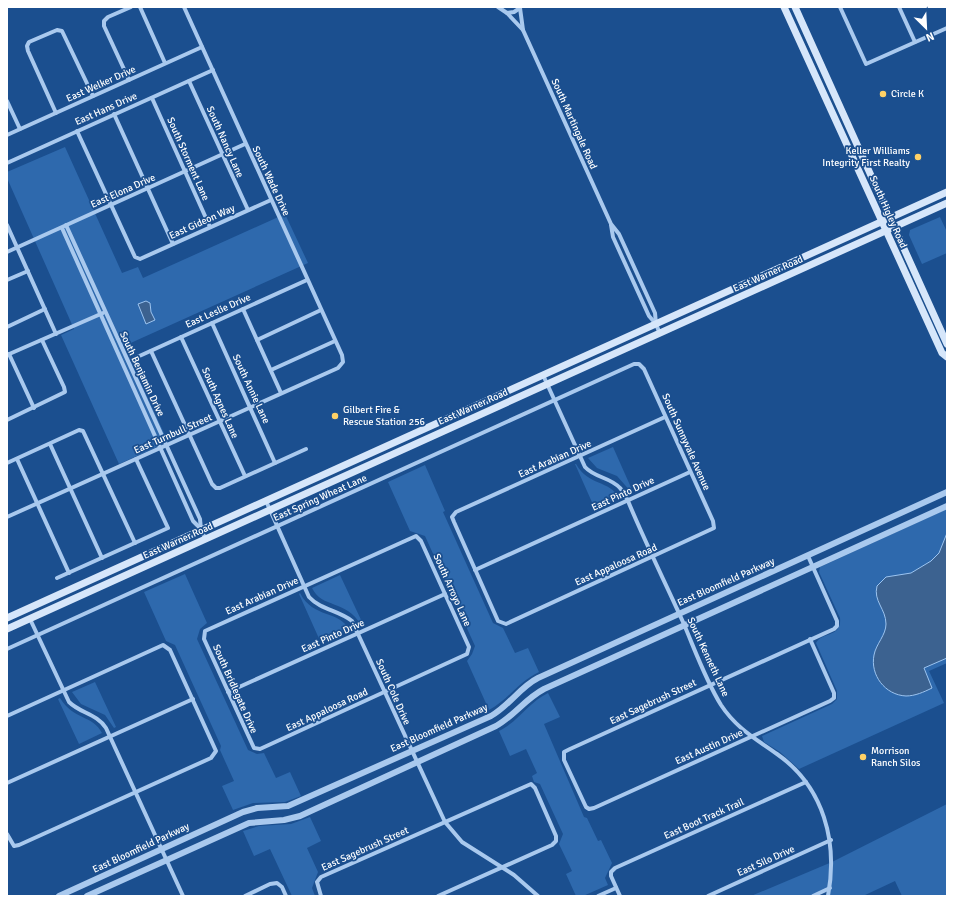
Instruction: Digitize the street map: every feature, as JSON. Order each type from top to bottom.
[{"type":"main road","name":"South Higley Road","points":[[784,7],[885,232],[942,353],[947,357]]},
{"type":"main road","name":"South Higley Road","points":[[795,7],[947,344]]},
{"type":"main road","name":"East Warner Road","points":[[7,618],[947,192]]},
{"type":"main road","name":"East Warner Road","points":[[7,629],[947,203]]},
{"type":"main road","points":[[759,277],[763,286]]},
{"type":"main road","points":[[387,445],[392,455]]},
{"type":"street","points":[[129,80],[104,26],[104,21],[108,17],[131,7]]},
{"type":"street","points":[[140,7],[166,63]]},
{"type":"street","name":"South Wade Drive","points":[[184,7],[335,341],[343,362]]},
{"type":"street","name":"South Martingale Road","points":[[498,7],[507,13],[523,30]]},
{"type":"street","points":[[507,13],[514,12],[520,7]]},
{"type":"street","name":"South Martingale Road","points":[[520,7],[523,30],[611,224],[613,237],[649,316],[656,324]]},
{"type":"street","points":[[840,7],[866,64],[947,28]]},
{"type":"street","points":[[899,7],[915,42]]},
{"type":"street","points":[[56,113],[27,46],[29,42],[57,30],[62,31],[93,96]]},
{"type":"street","name":"East Welker Drive","points":[[7,135],[202,47]]},
{"type":"street","name":"East Hans Drive","points":[[7,163],[212,70]]},
{"type":"street","name":"South Nancy Lane","points":[[189,81],[248,210]]},
{"type":"street","name":"South Storment Lane","points":[[152,98],[210,227]]},
{"type":"street","points":[[7,101],[20,129]]},
{"type":"street","points":[[114,114],[173,244]]},
{"type":"street","points":[[77,131],[111,205]]},
{"type":"street","name":"East Elona Drive","points":[[7,252],[245,144]]},
{"type":"street","name":"East Gideon Way","points":[[111,205],[135,257],[140,259],[271,200]]},
{"type":"street","name":"South Martingale Road","points":[[611,224],[620,234],[655,313],[656,324],[660,334]]},
{"type":"street","points":[[7,225],[56,334]]},
{"type":"street","name":"South Benjamin Drive","points":[[66,225],[193,521],[201,530],[206,540]]},
{"type":"street","name":"South Benjamin Drive","points":[[62,228],[166,445],[200,519],[201,530]]},
{"type":"street","points":[[7,280],[28,271]]},
{"type":"street","name":"East Leslie Drive","points":[[135,358],[307,280]]},
{"type":"street","points":[[7,327],[45,309]]},
{"type":"street","points":[[243,309],[281,393]]},
{"type":"street","points":[[257,340],[321,310]]},
{"type":"street","points":[[34,408],[8,355],[103,313]]},
{"type":"street","name":"South Annie Lane","points":[[212,323],[276,463]]},
{"type":"street","name":"South Agnes Lane","points":[[181,337],[245,476]]},
{"type":"street","points":[[7,420],[65,392],[42,340]]},
{"type":"street","points":[[270,370],[335,341]]},
{"type":"street","points":[[151,351],[212,484],[216,488],[220,488],[306,449]]},
{"type":"street","name":"East Turnbull Street","points":[[7,517],[338,368],[343,362]]},
{"type":"street","name":"East Spring Wheat Lane","points":[[7,649],[634,364],[639,364]]},
{"type":"street","name":"South Sunnyvale Avenue","points":[[639,364],[644,369],[713,521],[714,528]]},
{"type":"street","name":"South Kenneth Lane","points":[[543,375],[580,456],[590,473],[613,482],[621,488],[711,684],[729,715],[751,737],[778,755],[806,782],[822,811],[831,840],[832,864],[828,896]]},
{"type":"street","name":"East Arabian Drive","points":[[475,570],[452,517],[456,512],[665,417]]},
{"type":"street","points":[[7,463],[79,430],[83,431],[135,543]]},
{"type":"street","points":[[50,444],[102,558]]},
{"type":"street","points":[[17,459],[69,573]]},
{"type":"street","points":[[57,578],[168,528],[136,459]]},
{"type":"street","name":"East Pinto Drive","points":[[475,570],[628,502],[690,472]]},
{"type":"street","name":"East Bloomfield Parkway","points":[[59,896],[243,812],[257,808],[288,806],[411,752],[499,711],[526,684],[538,678],[947,492]]},
{"type":"street","name":"South Cole Drive","points":[[266,501],[304,586],[315,603],[344,615],[352,621],[411,752],[445,822],[462,842],[514,875],[538,896]]},
{"type":"street","name":"East Bloomfield Parkway","points":[[87,896],[249,824],[284,820],[300,816],[503,722],[530,697],[544,689],[947,506]]},
{"type":"street","name":"East Appaloosa Road","points":[[475,570],[498,621],[502,624],[653,557],[714,528]]},
{"type":"street","name":"East Arabian Drive","points":[[204,634],[207,629],[416,536]]},
{"type":"street","name":"South Arroyo Lane","points":[[416,536],[420,541],[445,594],[469,647],[469,652]]},
{"type":"street","points":[[808,556],[813,567]]},
{"type":"street","name":"East Sagebrush Street","points":[[589,809],[586,807],[567,766],[564,752],[837,626],[837,621],[813,567]]},
{"type":"street","name":"East Pinto Drive","points":[[228,692],[445,594]]},
{"type":"street","points":[[30,619],[63,690],[74,707],[101,721],[110,736],[183,896]]},
{"type":"street","name":"South Bridlegate Drive","points":[[204,634],[204,639],[252,744],[256,749]]},
{"type":"street","name":"East Austin Drive","points":[[589,809],[751,737],[834,698],[834,693],[810,639]]},
{"type":"street","points":[[7,716],[161,646],[167,646],[193,699],[216,753],[211,758],[19,845],[14,846],[7,834]]},
{"type":"street","name":"East Appaloosa Road","points":[[256,749],[260,749],[465,656],[469,652]]},
{"type":"street","points":[[7,783],[193,699]]},
{"type":"street","name":"East Boot Track Trail","points":[[616,888],[611,872],[622,865],[806,782]]},
{"type":"street","name":"East Sagebrush Street","points":[[321,896],[316,882],[321,877],[531,784],[535,788],[556,836],[556,841],[552,845],[501,868]]},
{"type":"street","name":"East Silo Drive","points":[[708,896],[831,840]]},
{"type":"street","points":[[438,896],[501,868]]},
{"type":"street","points":[[245,896],[270,884],[277,883],[282,887],[286,896]]},
{"type":"street","points":[[598,896],[616,888],[620,896]]},
{"type":"street","points":[[813,896],[830,888]]},
{"type":"shaded area","points":[[65,147],[122,273],[138,267],[143,278],[285,214],[308,263],[124,346],[168,442],[119,464],[61,335],[74,329],[7,178],[7,172]]},
{"type":"shaded area","points":[[940,217],[947,232],[947,253],[922,264],[909,235],[910,230]]},
{"type":"shaded area","points":[[146,301],[150,303],[151,312],[155,320],[146,324],[138,304]]},
{"type":"shaded area","points":[[613,447],[633,492],[632,493],[617,476],[597,468],[588,458]]},
{"type":"shaded area","points":[[575,464],[587,476],[610,488],[619,498],[595,509]]},
{"type":"shaded area","points":[[425,465],[445,511],[443,512],[493,623],[503,628],[515,653],[528,648],[539,672],[525,681],[496,706],[489,710],[467,661],[475,646],[425,536],[410,531],[388,482]]},
{"type":"shaded area","points":[[947,509],[947,663],[929,671],[944,703],[799,769],[780,752],[764,742],[762,736],[832,704],[837,699],[837,691],[816,643],[819,639],[835,632],[840,624],[840,618],[819,572],[820,567]]},
{"type":"shaded area","points":[[947,533],[947,658],[924,668],[932,688],[913,695],[898,695],[886,688],[881,683],[874,670],[874,655],[886,628],[884,614],[878,601],[876,591],[877,586],[886,577],[911,573],[931,561],[939,553]]},
{"type":"shaded area","points":[[185,574],[207,623],[200,629],[197,639],[248,750],[257,754],[264,753],[276,778],[290,772],[301,796],[285,802],[253,803],[233,810],[222,786],[234,781],[220,750],[221,746],[175,645],[166,641],[144,592]]},
{"type":"shaded area","points":[[340,575],[363,624],[361,625],[348,611],[322,599],[316,595],[312,588]]},
{"type":"shaded area","points":[[300,593],[305,601],[312,607],[339,619],[349,630],[321,643],[299,594]]},
{"type":"shaded area","points":[[95,682],[116,727],[114,728],[105,715],[81,704],[72,692]]},
{"type":"shaded area","points":[[548,693],[560,717],[544,724],[584,817],[587,818],[598,841],[601,840],[612,863],[605,878],[608,885],[583,896],[576,896],[566,874],[572,871],[559,844],[563,834],[540,784],[534,782],[532,776],[537,773],[526,749],[510,756],[499,731],[512,723],[535,701]]},
{"type":"shaded area","points":[[60,698],[71,710],[93,723],[102,733],[79,744],[58,699]]},
{"type":"shaded area","points":[[947,804],[947,896],[902,896],[895,881],[863,896],[828,896],[830,888],[812,896],[751,896],[832,862]]},
{"type":"shaded area","points":[[310,817],[321,841],[307,848],[318,872],[312,888],[315,896],[292,896],[270,849],[254,856],[243,831],[259,826],[291,824]]},
{"type":"place","name":"Circle K","points":[[883,94]]},
{"type":"place","name":"Keller Williams Integrity First Realty","points":[[918,157]]},
{"type":"place","name":"Gilbert Fire & Rescue Station 256","points":[[335,416]]},
{"type":"place","name":"Morrison Ranch Silos","points":[[863,757]]}]
